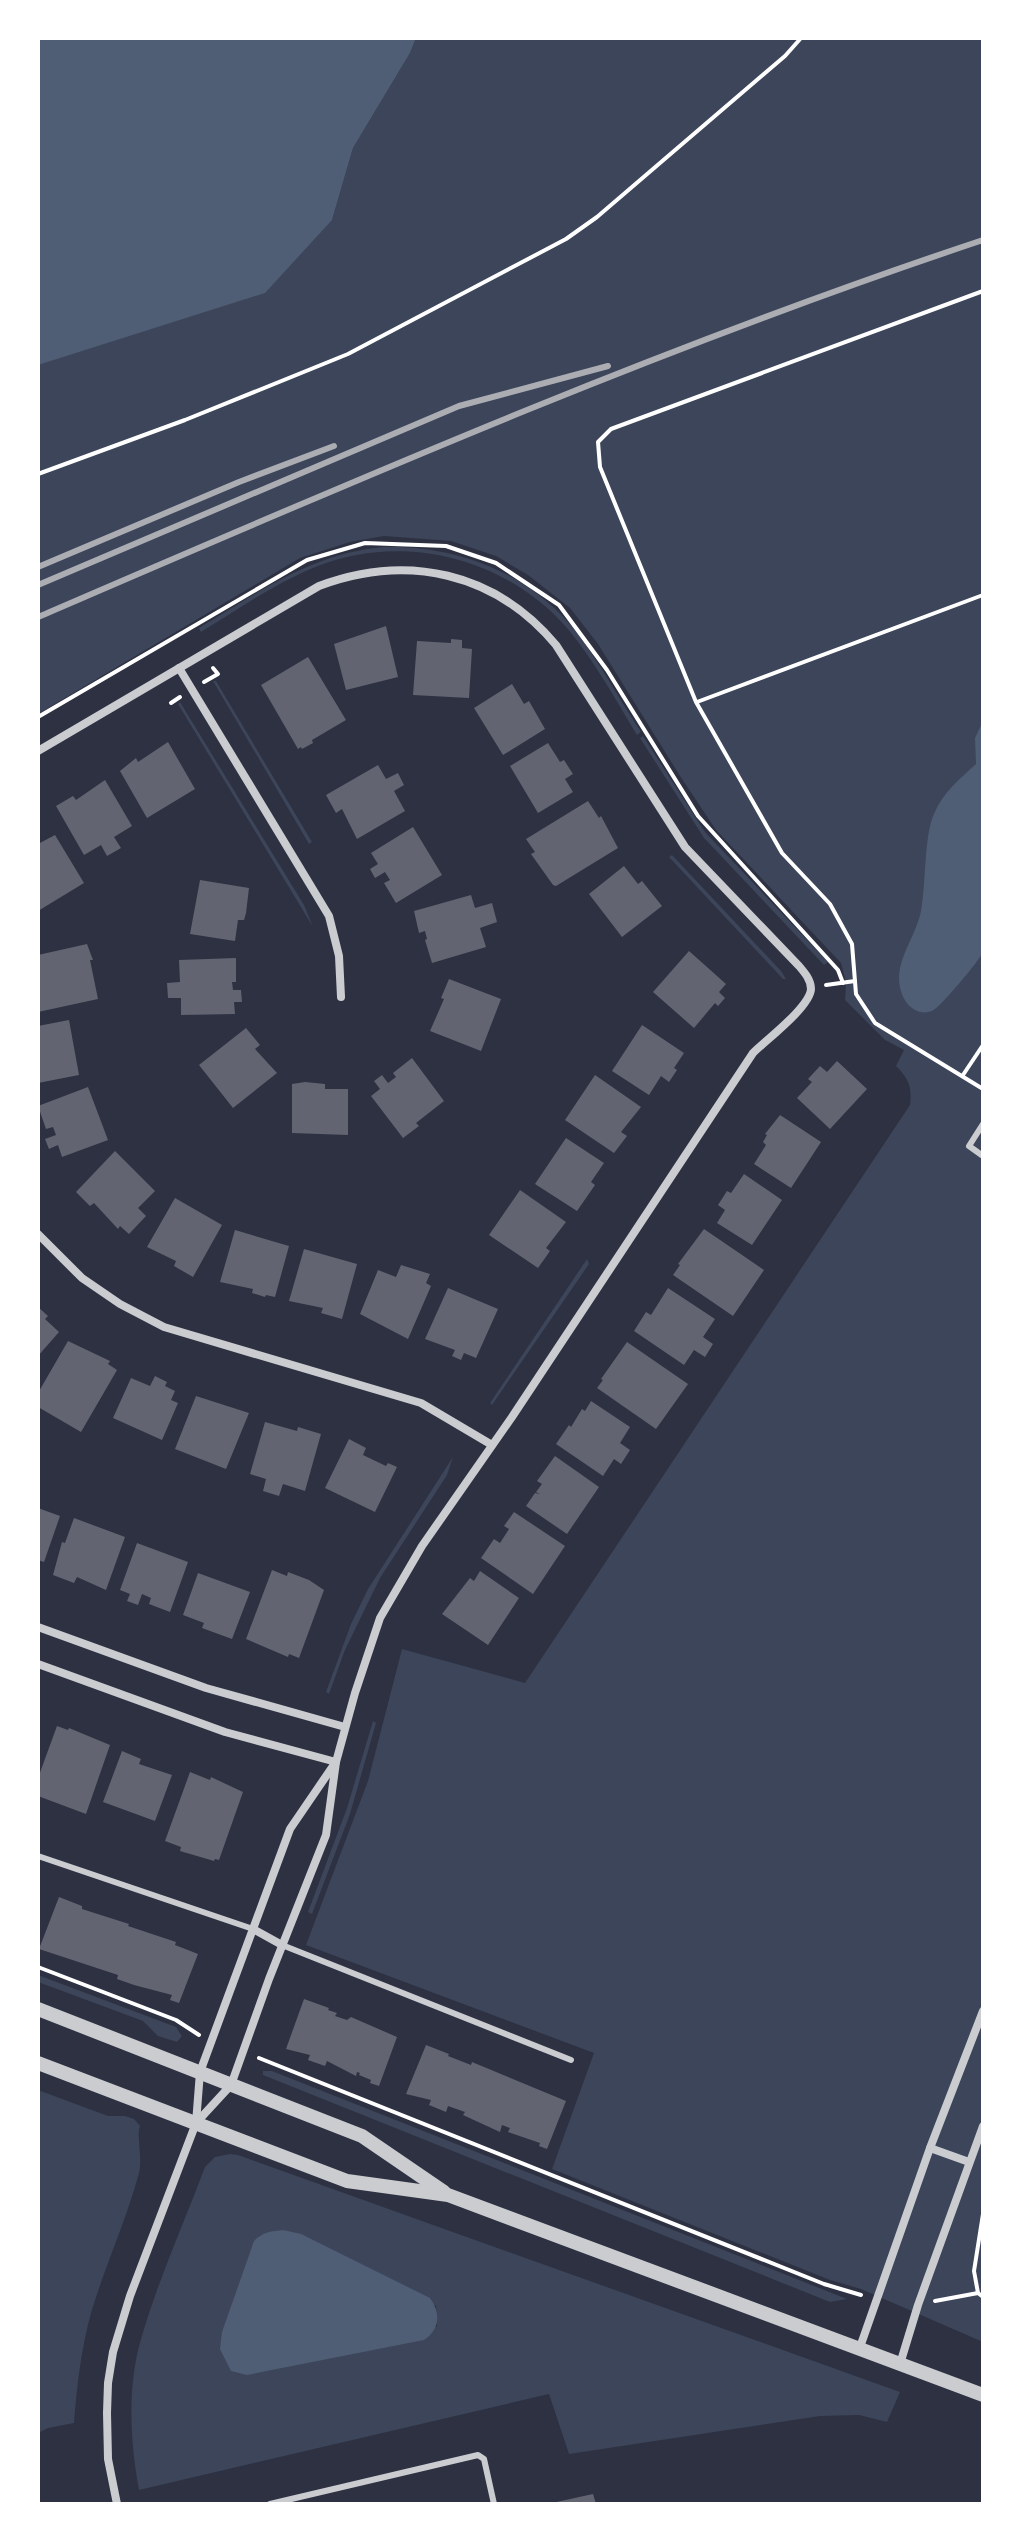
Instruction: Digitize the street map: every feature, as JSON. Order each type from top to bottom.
[{"type":"street","points":[[38,751],[319,586],[345,576],[372,572],[432,571],[455,576],[488,589],[525,612],[556,645],[685,847],[799,966],[807,975],[811,987],[801,1007],[753,1053],[422,1546],[380,1618],[336,1762],[326,1835],[231,2085],[196,2123]]},
{"type":"street","points":[[179,668],[329,916],[339,956],[341,997]]},
{"type":"street","points":[[38,1234],[82,1278],[120,1304],[164,1327],[421,1403],[492,1445]]},
{"type":"street","points":[[38,1627],[206,1688],[345,1727]]},
{"type":"street","points":[[38,1664],[225,1732],[336,1762]]},
{"type":"street","points":[[117,2504],[108,2459],[107,2428],[108,2383],[113,2352],[130,2296],[196,2123],[200,2072],[290,1829],[336,1762]]},
{"type":"street","points":[[253,1929],[282,1945]]},
{"type":"street","points":[[38,2009],[362,2136],[448,2195]]},
{"type":"street","points":[[859,2350],[930,2148],[983,2011]]},
{"type":"street","points":[[38,2063],[347,2181],[448,2195],[983,2395]]},
{"type":"street","points":[[900,2365],[918,2305],[983,2126]]},
{"type":"street","points":[[930,2148],[969,2162]]},
{"type":"lane","points":[[983,1124],[969,1146],[983,1156]]},
{"type":"lane","points":[[38,1856],[253,1929]]},
{"type":"lane","points":[[282,1945],[571,2060]]},
{"type":"lane","points":[[270,2504],[478,2455],[484,2459],[494,2504]]},
{"type":"path","points":[[38,474],[185,420],[348,354],[566,239],[609,207],[785,56],[801,38]]},
{"type":"path","points":[[983,291],[611,429],[598,442],[600,467],[696,702],[782,853],[830,904],[852,944],[856,994],[875,1023],[983,1089]]},
{"type":"path","points":[[38,717],[307,560],[365,543],[446,546],[496,563],[559,605],[607,670],[698,816],[838,970],[843,983]]},
{"type":"path","points":[[696,702],[983,595]]},
{"type":"path","points":[[811,987],[855,981]]},
{"type":"path","points":[[963,1075],[983,1045]]},
{"type":"path","points":[[38,1967],[176,2020],[196,2033]]},
{"type":"path","points":[[255,2057],[824,2284],[877,2300]]},
{"type":"path","points":[[918,2305],[980,2295],[974,2271],[983,2214]]},
{"type":"shaded area","points":[[38,38],[416,38],[353,148],[332,220],[265,293],[38,365]]},
{"type":"shaded area","points":[[416,38],[983,38],[983,2342],[861,2289],[830,2280],[552,2169],[594,2053],[306,1945],[368,1781],[402,1649],[525,1683],[910,1105],[911,1099],[909,1084],[896,1066],[904,1050],[885,1040],[845,1000],[846,982],[841,963],[716,830],[598,644],[570,608],[528,575],[496,556],[451,541],[384,536],[350,542],[300,558],[38,714],[38,365],[80,350],[332,220],[353,148]]},
{"type":"shaded area","points":[[384,547],[439,551],[466,558],[492,567],[539,595],[578,634],[641,732],[637,735],[577,640],[542,604],[514,584],[452,558],[418,552],[351,556],[303,572],[201,632],[199,628],[287,576],[333,557]]},
{"type":"shaded area","points":[[213,681],[216,681],[312,842],[309,844]]},
{"type":"shaded area","points":[[180,702],[304,905],[313,927],[178,704]]},
{"type":"shaded area","points":[[983,721],[983,952],[943,1002],[932,1011],[921,1012],[906,1002],[901,990],[900,967],[921,911],[931,823],[947,793],[976,764],[975,738]]},
{"type":"shaded area","points":[[643,736],[705,832],[828,962],[824,965],[704,838],[640,738]]},
{"type":"shaded area","points":[[672,855],[781,971],[786,979],[669,857]]},
{"type":"shaded area","points":[[587,1259],[589,1264],[492,1405],[490,1403]]},
{"type":"shaded area","points":[[453,1457],[447,1475],[380,1578],[345,1650],[329,1694],[326,1692],[351,1624],[368,1589]]},
{"type":"shaded area","points":[[373,1721],[376,1723],[350,1814],[312,1914],[308,1912],[347,1808]]},
{"type":"shaded area","points":[[38,1975],[176,2027],[182,2036],[177,2042],[158,2036],[143,2021],[38,1982]]},
{"type":"shaded area","points":[[263,2071],[272,2071],[847,2299],[830,2302],[263,2075]]},
{"type":"shaded area","points":[[38,2090],[108,2116],[134,2119],[140,2126],[140,2160],[134,2191],[91,2313],[80,2368],[74,2423],[38,2433]]},
{"type":"shaded area","points":[[238,2155],[900,2392],[887,2422],[859,2415],[820,2416],[569,2454],[549,2394],[139,2490],[131,2414],[137,2357],[148,2317],[205,2167],[215,2157]],"holes":[[[283,2230],[436,2306],[437,2327],[259,2236]]]},
{"type":"shaded area","points":[[283,2230],[301,2234],[430,2298],[437,2315],[433,2331],[424,2340],[247,2375],[231,2371],[220,2349],[222,2332],[254,2241],[264,2234]]},
{"type":"building","points":[[386,626],[398,677],[346,690],[334,644]]},
{"type":"building","points":[[451,639],[462,640],[462,648],[472,649],[469,698],[413,695],[417,641],[451,643]]},
{"type":"building","points":[[308,657],[346,720],[312,740],[313,743],[298,749],[261,685]]},
{"type":"building","points":[[512,684],[524,704],[529,701],[545,729],[503,755],[474,708]]},
{"type":"building","points":[[168,742],[195,789],[147,818],[120,771],[136,758],[138,762]]},
{"type":"building","points":[[548,743],[560,762],[564,760],[573,774],[565,779],[573,792],[538,813],[510,766]]},
{"type":"building","points":[[378,765],[386,779],[398,773],[404,785],[394,791],[405,811],[357,839],[342,809],[336,813],[326,795]]},
{"type":"building","points":[[105,780],[132,826],[114,837],[121,848],[107,856],[101,845],[84,855],[56,806],[73,796],[76,800]]},
{"type":"building","points":[[588,801],[599,818],[601,816],[618,848],[553,885],[531,854],[535,852],[526,839]]},
{"type":"building","points":[[413,827],[442,875],[396,903],[384,883],[390,880],[385,872],[375,878],[370,869],[378,864],[371,853]]},
{"type":"building","points":[[55,835],[84,883],[38,911],[38,844]]},
{"type":"building","points":[[624,866],[638,884],[642,881],[662,906],[622,937],[589,894]]},
{"type":"building","points":[[200,880],[249,888],[246,913],[244,920],[238,920],[235,941],[190,934]]},
{"type":"building","points":[[471,895],[475,908],[492,903],[497,922],[480,928],[486,947],[432,963],[425,931],[419,933],[414,911]]},
{"type":"building","points":[[87,944],[93,960],[90,960],[98,999],[38,1012],[38,955]]},
{"type":"building","points":[[689,951],[726,984],[719,992],[725,998],[718,1006],[715,1003],[694,1028],[653,992]]},
{"type":"building","points":[[236,958],[233,990],[241,990],[242,1002],[234,1002],[235,1014],[181,1015],[181,998],[168,998],[167,983],[180,982],[179,960]]},
{"type":"building","points":[[449,979],[501,999],[481,1051],[430,1031]]},
{"type":"building","points":[[69,1020],[79,1075],[38,1083],[38,1026]]},
{"type":"building","points":[[642,1025],[684,1053],[669,1082],[661,1076],[649,1095],[612,1071]]},
{"type":"building","points":[[246,1028],[260,1045],[255,1049],[277,1073],[233,1108],[199,1065]]},
{"type":"building","points":[[412,1058],[444,1101],[416,1123],[419,1126],[403,1138],[371,1096],[380,1089],[374,1081],[382,1075],[388,1083],[396,1077],[393,1073]]},
{"type":"building","points":[[837,1061],[867,1089],[830,1129],[797,1098],[812,1082],[808,1079],[820,1066],[827,1072]]},
{"type":"building","points":[[595,1075],[641,1107],[621,1132],[627,1136],[614,1153],[565,1120]]},
{"type":"building","points":[[292,1084],[325,1084],[325,1089],[348,1089],[348,1135],[292,1133]]},
{"type":"building","points":[[88,1087],[108,1140],[62,1157],[58,1145],[49,1149],[45,1139],[56,1135],[53,1127],[46,1129],[38,1106]]},
{"type":"building","points":[[780,1115],[821,1142],[791,1188],[754,1164],[766,1145],[763,1142],[765,1134]]},
{"type":"building","points":[[566,1138],[604,1163],[591,1182],[595,1185],[577,1211],[535,1184]]},
{"type":"building","points":[[115,1151],[155,1191],[138,1208],[146,1216],[129,1234],[120,1226],[118,1229],[94,1203],[90,1206],[76,1192]]},
{"type":"building","points":[[744,1174],[782,1200],[752,1245],[717,1223],[725,1210],[718,1205]]},
{"type":"building","points":[[520,1190],[566,1222],[546,1248],[550,1251],[538,1268],[489,1235]]},
{"type":"building","points":[[175,1198],[222,1225],[193,1277],[174,1266],[176,1261],[147,1247]]},
{"type":"building","points":[[704,1229],[764,1270],[733,1316],[673,1275]]},
{"type":"building","points":[[235,1230],[289,1246],[275,1297],[265,1297],[252,1293],[253,1289],[220,1282]]},
{"type":"building","points":[[304,1249],[357,1264],[342,1319],[321,1313],[323,1308],[289,1301]]},
{"type":"building","points":[[401,1265],[430,1274],[426,1283],[431,1286],[408,1339],[360,1314],[378,1270],[396,1277]]},
{"type":"building","points":[[448,1288],[498,1309],[476,1358],[464,1353],[461,1360],[452,1356],[455,1350],[425,1339]]},
{"type":"building","points":[[668,1288],[715,1319],[703,1337],[713,1344],[705,1357],[694,1350],[684,1365],[634,1331],[646,1312],[651,1315]]},
{"type":"building","points":[[38,1307],[59,1332],[38,1356]]},
{"type":"building","points":[[68,1341],[110,1361],[108,1364],[117,1370],[81,1432],[38,1407],[38,1393]]},
{"type":"building","points":[[627,1342],[688,1384],[656,1429],[597,1388]]},
{"type":"building","points":[[155,1376],[175,1391],[171,1400],[178,1403],[162,1440],[113,1418],[131,1378],[150,1386]]},
{"type":"building","points":[[196,1396],[249,1413],[226,1469],[175,1449]]},
{"type":"building","points":[[591,1401],[630,1427],[620,1443],[630,1450],[621,1464],[614,1459],[603,1476],[556,1444]]},
{"type":"building","points":[[265,1422],[321,1434],[305,1491],[283,1484],[279,1496],[263,1491],[266,1479],[250,1474]]},
{"type":"building","points":[[349,1439],[366,1448],[363,1455],[386,1466],[388,1463],[397,1467],[375,1512],[325,1488]]},
{"type":"building","points":[[555,1456],[599,1487],[567,1534],[526,1506],[535,1493],[540,1494],[536,1492],[542,1484],[537,1481]]},
{"type":"building","points":[[38,1508],[60,1516],[44,1562],[38,1560]]},
{"type":"building","points":[[514,1512],[565,1546],[533,1594],[481,1558],[494,1539],[500,1543],[509,1529],[504,1526]]},
{"type":"building","points":[[74,1518],[125,1537],[106,1590],[77,1577],[74,1583],[53,1575],[62,1542],[65,1543]]},
{"type":"building","points":[[137,1543],[188,1562],[170,1612],[149,1604],[151,1598],[142,1594],[138,1605],[127,1601],[130,1594],[120,1590]]},
{"type":"building","points":[[272,1570],[309,1580],[324,1590],[299,1658],[289,1654],[288,1657],[246,1639]]},
{"type":"building","points":[[480,1571],[519,1598],[488,1645],[442,1614],[470,1578],[474,1581]]},
{"type":"building","points":[[198,1573],[250,1592],[232,1639],[202,1628],[204,1623],[183,1615]]},
{"type":"building","points":[[57,1726],[110,1745],[86,1814],[38,1796],[38,1778]]},
{"type":"building","points":[[122,1751],[141,1759],[139,1764],[172,1775],[155,1821],[103,1802]]},
{"type":"building","points":[[190,1772],[210,1780],[211,1777],[243,1792],[219,1860],[180,1851],[181,1847],[165,1841]]},
{"type":"building","points":[[59,1897],[82,1906],[82,1909],[176,1942],[175,1945],[198,1954],[179,2003],[170,2000],[172,1995],[134,1985],[117,1979],[118,1975],[39,1949]]},
{"type":"building","points":[[304,1999],[329,2008],[337,2013],[335,2016],[347,2020],[351,2017],[397,2037],[379,2086],[370,2083],[371,2080],[360,2073],[357,2072],[356,2076],[327,2061],[325,2066],[308,2060],[310,2055],[286,2049]]},
{"type":"building","points":[[426,2045],[566,2101],[547,2149],[539,2146],[540,2143],[508,2132],[510,2128],[502,2125],[500,2132],[463,2115],[465,2112],[448,2106],[446,2112],[429,2105],[431,2100],[406,2094]]},
{"type":"building","points":[[593,2494],[596,2504],[552,2504],[552,2503]]},
{"type":"railway","points":[[38,617],[506,418],[743,325],[983,240]]},
{"type":"railway","points":[[38,585],[459,406],[608,366]]},
{"type":"railway","points":[[38,567],[239,482],[334,446]]}]
